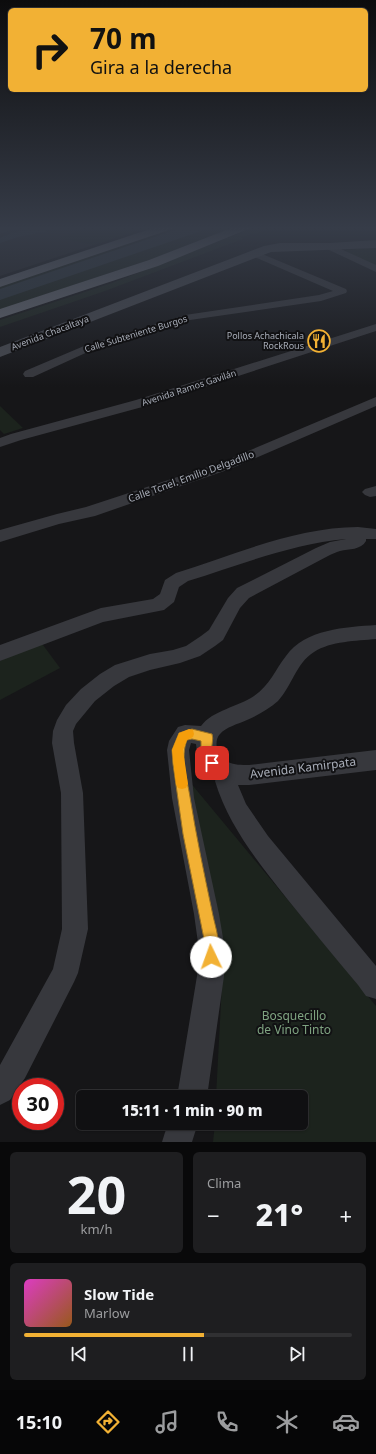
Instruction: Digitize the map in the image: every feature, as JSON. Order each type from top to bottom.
[{"type":"highway","points":[[0,314],[103,280]]},
{"type":"street","name":"Avenida Chacaltaya","points":[[0,352],[187,280]]},
{"type":"street","name":"Calle Subteniente Burgos","points":[[29,374],[88,348],[189,317],[321,298],[342,291],[317,280]]},
{"type":"street","name":"Avenida Ramos Gavilán","points":[[0,443],[23,434],[141,403],[376,327]]},
{"type":"street","name":"Calle Tcnel. Emilio Delgadillo","points":[[0,536],[57,519],[89,512],[226,466],[376,401]]},
{"type":"street","points":[[0,653],[101,615],[158,605],[168,597],[171,584],[182,577],[285,545],[326,535],[366,533]]},
{"type":"street","points":[[0,1090],[15,1068],[65,973],[75,929],[72,793],[63,743],[63,731],[70,716],[88,695],[107,680],[122,671],[150,662],[173,658],[198,647],[216,635],[234,603],[243,593],[322,552],[336,546],[354,543],[366,533]]},
{"type":"street","points":[[376,632],[331,639],[307,647],[298,654],[290,664],[278,686],[270,696],[246,711],[216,725],[209,732],[206,745],[207,752],[212,763],[220,772],[230,775],[226,781],[228,793],[242,820],[280,869],[376,986]]},
{"type":"street","points":[[193,1090],[208,987],[211,939],[189,834],[178,750],[180,742],[185,734],[208,737]]},
{"type":"street","name":"Avenida Kamirpata","points":[[230,775],[249,775],[376,760]]},
{"type":"street","points":[[177,1142],[181,1130]]},
{"type":"green space","points":[[20,280],[32,280],[0,291],[0,287]]},
{"type":"green space","points":[[51,280],[89,280],[0,310],[0,298]]},
{"type":"green space","points":[[119,280],[133,280],[0,327],[0,320]]},
{"type":"green space","points":[[0,406],[23,428],[4,434],[0,430]]},
{"type":"green space","points":[[40,641],[60,668],[0,700],[0,661]]},
{"type":"green space","name":"Bosquecillo de Vino Tinto","points":[[179,769],[376,1006],[376,1142],[213,1142],[214,1130],[308,1130],[308,1090],[216,1090],[224,946]]},
{"type":"waterway","points":[[0,295],[43,280]]},
{"type":"slow traffic","points":[[182,784],[178,764],[178,750],[182,736],[189,734]]},
{"type":"place","name":"Pollos Achachicala RockRous","points":[[319,341]]},
{"type":"route","points":[[211,957],[211,939],[189,834],[178,764],[178,750],[182,736],[185,734],[192,734],[208,737],[206,745],[207,752],[212,763]]}]
